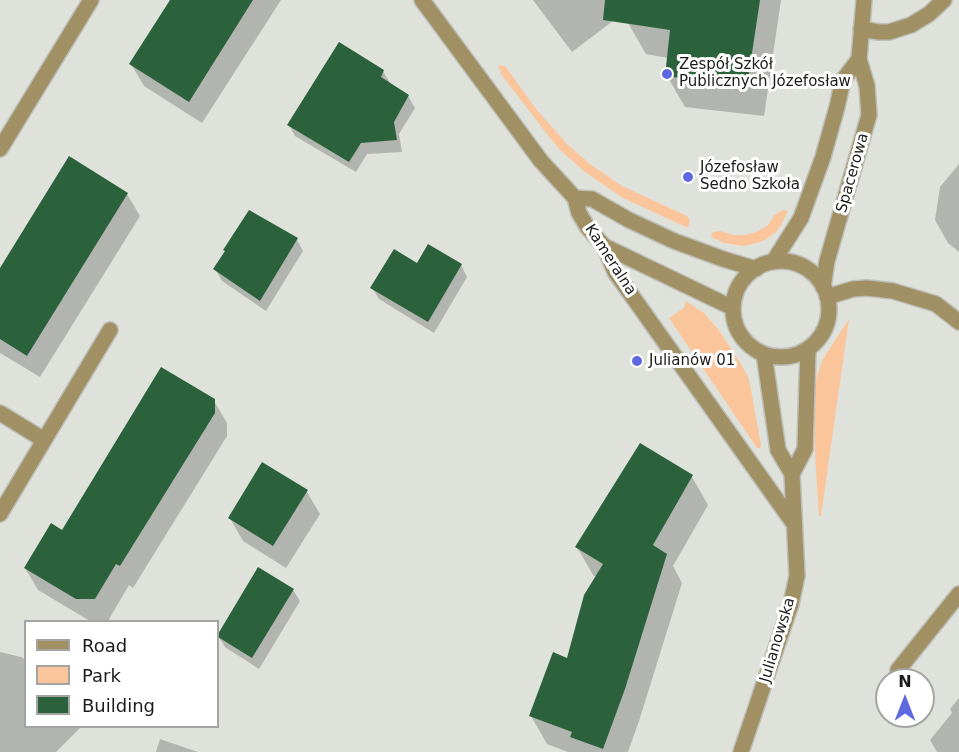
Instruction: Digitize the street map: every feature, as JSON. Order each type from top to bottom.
[{"type":"street","points":[[0,149],[91,0]]},
{"type":"street","name":"Kameralna","points":[[422,0],[541,161],[575,198],[579,213],[588,228],[604,246],[615,272],[794,524]]},
{"type":"street","name":"Spacerowa","points":[[825,292],[827,261],[869,115],[867,86],[859,60],[864,0]]},
{"type":"street","points":[[861,29],[889,32],[911,25],[929,14],[944,0]]},
{"type":"street","points":[[773,262],[801,218],[823,157],[843,80],[859,60]]},
{"type":"street","points":[[575,198],[592,199],[629,220],[674,241],[756,268]]},
{"type":"street","points":[[604,246],[733,308]]},
{"type":"street","points":[[773,262],[787,262],[801,266],[814,274],[825,292],[829,314],[820,337],[808,349],[786,357],[764,354],[754,349],[742,337],[734,321],[733,308],[740,285],[756,268],[773,262]]},
{"type":"street","points":[[825,292],[867,288],[893,291],[936,304],[959,322]]},
{"type":"street","points":[[0,514],[110,330]]},
{"type":"street","points":[[794,524],[792,474],[804,449],[808,349]]},
{"type":"street","points":[[764,354],[778,450],[792,474]]},
{"type":"street","points":[[0,413],[44,440]]},
{"type":"street","name":"Julianowska","points":[[741,752],[791,604],[797,576],[794,524]]},
{"type":"street","points":[[900,668],[959,594]]},
{"type":"green space","points":[[501,65],[506,67],[536,109],[566,143],[590,164],[622,186],[687,216],[690,221],[688,228],[623,198],[585,172],[560,150],[547,134],[500,73],[498,67]]},
{"type":"green space","points":[[783,210],[788,211],[781,225],[775,233],[763,241],[742,246],[724,243],[711,237],[713,232],[720,231],[734,235],[756,232],[767,226],[775,215]]},
{"type":"green space","points":[[686,301],[704,313],[718,329],[749,379],[760,448],[757,448],[669,318],[684,308]]},
{"type":"green space","points":[[849,319],[821,516],[819,516],[814,393],[823,359]]},
{"type":"building","points":[[170,0],[253,0],[189,102],[129,64]]},
{"type":"building","points":[[605,0],[760,0],[747,86],[665,76],[670,30],[603,20]]},
{"type":"building","points":[[339,42],[384,70],[381,77],[409,95],[394,122],[397,140],[361,143],[349,162],[287,125]]},
{"type":"building","points":[[69,156],[128,193],[27,356],[0,339],[0,268]]},
{"type":"building","points":[[249,210],[298,238],[260,301],[213,269]]},
{"type":"building","points":[[428,244],[462,264],[428,322],[370,288],[394,249],[417,263]]},
{"type":"building","points":[[161,367],[215,399],[215,413],[120,566],[116,564],[95,599],[76,599],[24,568],[51,523],[62,530]]},
{"type":"building","points":[[640,443],[693,475],[653,545],[667,554],[625,689],[603,749],[570,737],[572,732],[529,716],[553,652],[567,658],[584,595],[603,564],[575,547]]},
{"type":"building","points":[[262,462],[308,490],[273,546],[228,518]]},
{"type":"building","points":[[258,567],[294,589],[252,658],[219,638],[219,632]]},
{"type":"place","name":"Zespół Szkół Publicznych Józefosław","points":[[667,74]]},
{"type":"place","name":"Józefosław Sedno Szkoła","points":[[688,177]]},
{"type":"place","name":"Julianów 01","points":[[637,361]]}]
